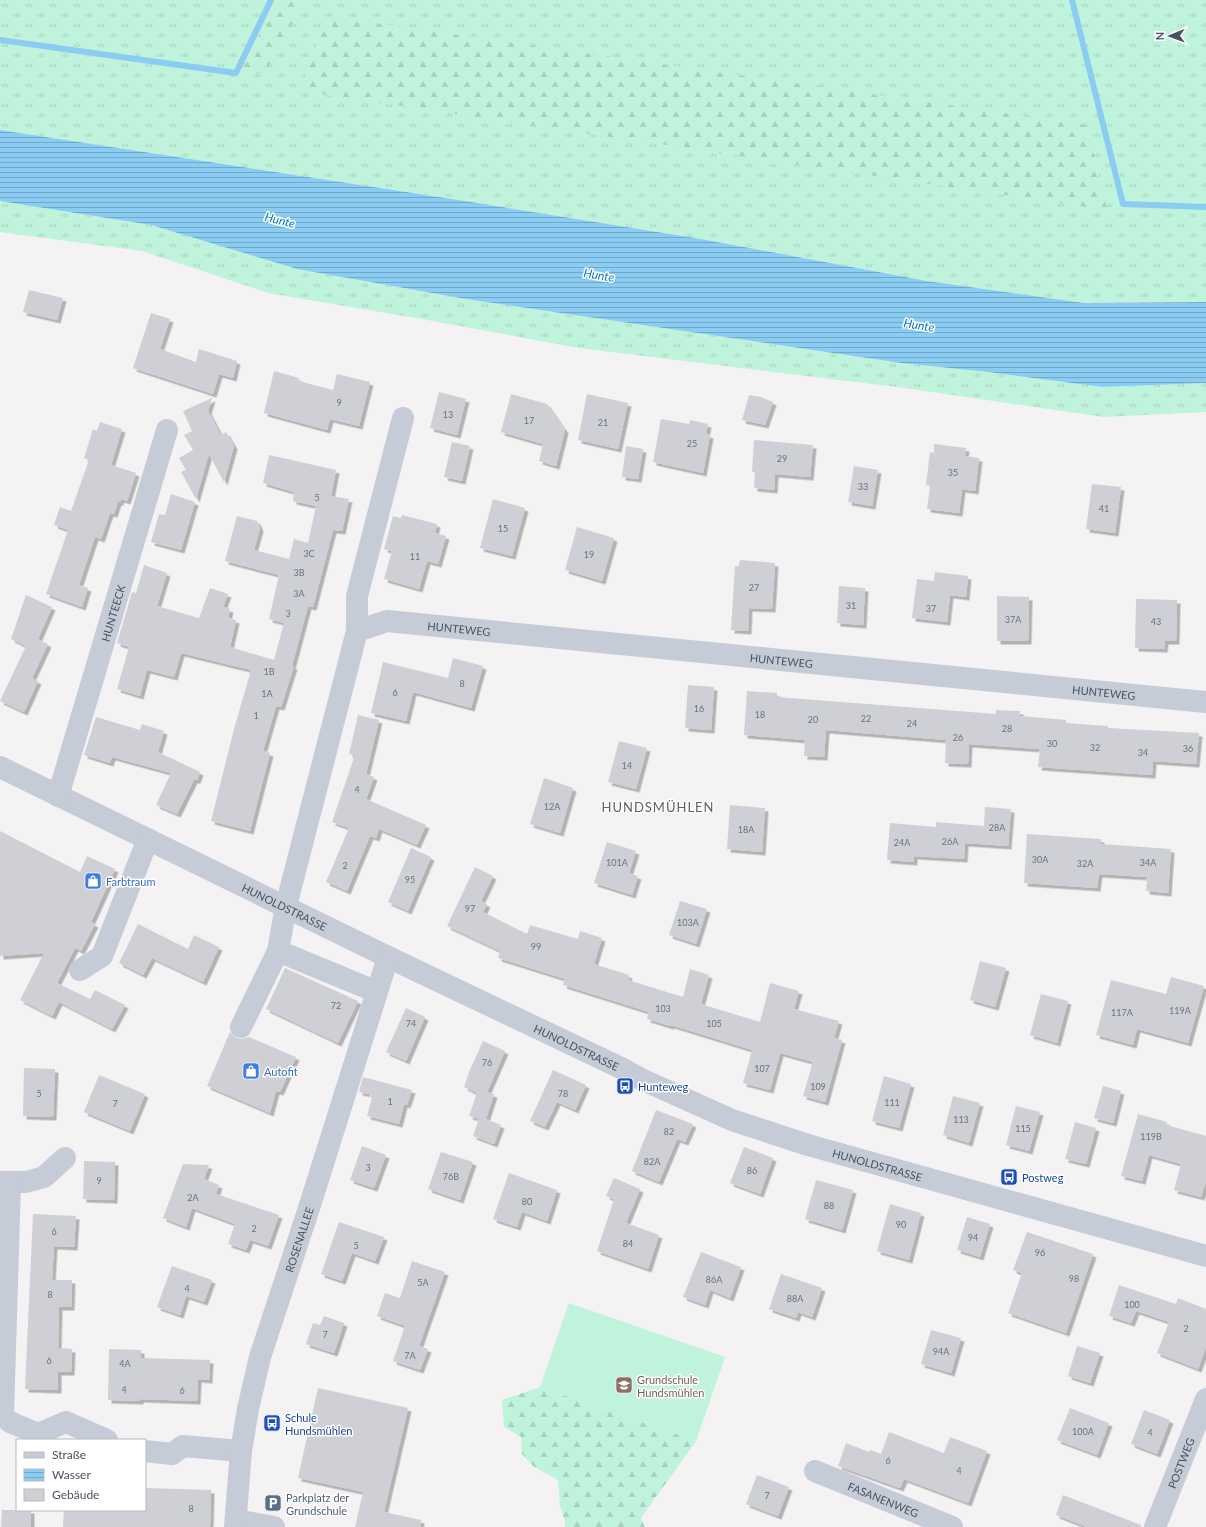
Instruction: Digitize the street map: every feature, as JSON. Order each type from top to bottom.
[{"type":"street","points":[[241,1028],[278,951],[286,906],[357,631],[357,596],[403,418]]},
{"type":"street","name":"HUNTEECK","points":[[58,796],[167,430]]},
{"type":"street","name":"HUNTEWEG","points":[[357,631],[387,622],[1206,702]]},
{"type":"street","name":"HUNOLDSTRASSE","points":[[0,767],[388,957],[622,1068],[641,1079],[732,1120],[849,1157],[1206,1256]]},
{"type":"street","points":[[80,970],[102,956],[148,839]]},
{"type":"street","points":[[278,951],[377,992]]},
{"type":"street","name":"ROSENALLEE","points":[[236,1523],[241,1451],[248,1409],[260,1357],[310,1206],[388,957]]},
{"type":"street","points":[[65,1158],[44,1177],[26,1182],[5,1182],[8,1263],[3,1416],[10,1422],[38,1434],[66,1422],[105,1439]]},
{"type":"street","name":"POSTWEG","points":[[1154,1527],[1206,1399]]},
{"type":"street","points":[[146,1451],[172,1454],[183,1446],[241,1451]]},
{"type":"street","name":"FASANENWEG","points":[[815,1471],[952,1527]]},
{"type":"street","points":[[236,1523],[274,1527]]},
{"type":"green space","points":[[0,0],[1206,0],[1206,302],[1084,303],[927,281],[701,239],[465,201],[0,130]]},
{"type":"green space","points":[[279,0],[305,0],[267,70],[238,79]]},
{"type":"green space","points":[[327,16],[1087,125],[1107,210],[299,91]]},
{"type":"green space","points":[[0,201],[151,225],[297,269],[467,299],[901,363],[988,372],[1102,387],[1206,383],[1206,412],[1104,417],[897,387],[579,348],[422,319],[268,293],[142,251],[0,232]]},
{"type":"green space","points":[[569,1303],[725,1357],[696,1441],[540,1387]]},
{"type":"green space","points":[[540,1387],[696,1441],[641,1518],[645,1527],[565,1527],[565,1521],[560,1506],[558,1480],[533,1466],[522,1454],[521,1437],[504,1427],[502,1400]]},
{"type":"water","name":"Hunte","points":[[0,130],[465,201],[701,239],[927,281],[1084,303],[1206,302],[1206,383],[1102,387],[988,372],[901,363],[466,299],[297,269],[151,225],[0,201]]},
{"type":"building","points":[[29,290],[63,298],[57,320],[23,312]]},
{"type":"building","points":[[151,313],[170,319],[160,349],[196,362],[199,349],[237,361],[233,378],[219,374],[213,394],[133,368]]},
{"type":"building","points":[[274,371],[299,378],[298,381],[333,390],[337,374],[370,382],[359,426],[330,419],[327,430],[264,413]]},
{"type":"building","points":[[439,392],[466,399],[457,435],[430,428]]},
{"type":"building","points":[[511,394],[547,404],[565,430],[556,466],[539,461],[543,444],[501,432]]},
{"type":"building","points":[[587,394],[628,403],[618,449],[578,440]]},
{"type":"building","points":[[749,395],[761,397],[773,402],[765,425],[742,420]]},
{"type":"building","points":[[212,398],[208,411],[221,435],[226,432],[234,446],[224,482],[209,454],[196,499],[181,472],[186,470],[179,458],[193,450],[184,435],[192,431],[183,411]]},
{"type":"building","points":[[661,419],[689,424],[690,420],[708,424],[706,434],[710,435],[703,473],[653,462]]},
{"type":"building","points":[[100,422],[122,429],[111,465],[136,473],[127,501],[121,499],[120,502],[118,502],[114,514],[110,513],[101,539],[95,537],[79,585],[88,588],[82,607],[46,594],[68,530],[54,525],[60,507],[71,511],[89,460],[84,458],[93,429],[97,431]]},
{"type":"building","points":[[754,440],[813,445],[810,477],[775,474],[774,490],[754,488],[755,472],[752,472]]},
{"type":"building","points":[[452,442],[470,446],[462,481],[444,477]]},
{"type":"building","points":[[934,444],[966,448],[965,456],[979,458],[975,491],[962,489],[959,513],[927,509],[930,486],[926,485],[930,452],[934,453]]},
{"type":"building","points":[[626,446],[643,449],[638,479],[622,477]]},
{"type":"building","points":[[269,455],[336,470],[331,496],[349,499],[342,531],[333,530],[313,607],[308,606],[292,666],[294,666],[281,707],[276,706],[263,751],[270,753],[250,831],[211,821],[234,729],[251,670],[181,653],[174,677],[147,670],[140,696],[117,689],[129,647],[117,643],[132,592],[136,593],[144,565],[167,573],[157,606],[199,618],[210,588],[228,594],[223,607],[230,609],[228,618],[236,620],[230,647],[274,660],[284,623],[269,619],[279,575],[225,561],[237,516],[257,521],[260,528],[254,550],[289,559],[294,539],[308,543],[316,506],[293,501],[294,492],[263,483]]},
{"type":"building","points":[[854,466],[878,470],[872,506],[848,502]]},
{"type":"building","points":[[1092,484],[1121,487],[1115,533],[1086,529]]},
{"type":"building","points":[[171,494],[195,502],[181,550],[151,542],[159,514],[165,515]]},
{"type":"building","points":[[493,499],[525,508],[512,556],[480,548]]},
{"type":"building","points":[[402,515],[437,524],[435,533],[446,536],[438,564],[427,561],[419,589],[384,579],[392,551],[384,549],[393,516],[401,518]]},
{"type":"building","points":[[577,527],[614,538],[602,581],[565,570]]},
{"type":"building","points":[[740,560],[775,563],[772,609],[749,608],[748,631],[731,630],[735,566],[739,566]]},
{"type":"building","points":[[935,572],[968,576],[966,597],[950,595],[947,622],[912,618],[917,579],[934,581]]},
{"type":"building","points":[[839,586],[865,588],[863,625],[837,623]]},
{"type":"building","points":[[26,595],[52,607],[38,639],[48,644],[32,678],[38,681],[24,712],[0,701],[26,646],[11,639]]},
{"type":"building","points":[[997,596],[1029,597],[1028,641],[997,641]]},
{"type":"building","points":[[1136,599],[1177,600],[1176,641],[1165,641],[1164,649],[1135,648]]},
{"type":"building","points":[[453,658],[483,666],[471,708],[413,692],[406,721],[371,713],[383,662],[448,678]]},
{"type":"building","points":[[688,685],[714,687],[711,730],[685,728]]},
{"type":"building","points":[[747,691],[777,693],[777,697],[996,714],[996,710],[1020,711],[1020,716],[1066,720],[1066,723],[1108,726],[1108,728],[1199,733],[1196,764],[1153,761],[1152,775],[1038,767],[1040,749],[969,744],[968,764],[945,763],[946,740],[826,730],[824,757],[804,756],[805,740],[744,735]]},
{"type":"building","points":[[358,715],[379,720],[366,774],[374,777],[366,799],[426,825],[417,845],[379,829],[376,838],[370,836],[347,891],[326,882],[349,828],[332,822],[355,755],[349,754]]},
{"type":"building","points":[[96,717],[140,730],[142,724],[164,731],[158,752],[200,772],[197,780],[194,780],[177,814],[156,805],[171,773],[112,757],[110,763],[84,755]]},
{"type":"building","points":[[619,741],[647,748],[636,789],[608,782]]},
{"type":"building","points":[[544,778],[573,788],[560,833],[530,824]]},
{"type":"building","points":[[730,805],[765,808],[762,852],[727,849]]},
{"type":"building","points":[[985,807],[1011,809],[1008,846],[965,843],[964,859],[914,856],[914,862],[887,860],[890,823],[936,827],[936,822],[984,826]]},
{"type":"building","points":[[0,831],[80,872],[87,856],[115,869],[91,922],[95,924],[81,951],[75,948],[57,983],[90,999],[95,990],[125,1005],[112,1029],[59,1002],[52,1016],[20,1000],[44,953],[0,956]]},
{"type":"building","points":[[1027,834],[1101,839],[1101,844],[1171,849],[1168,893],[1146,891],[1147,877],[1099,874],[1097,888],[1024,883]]},
{"type":"building","points":[[607,842],[636,851],[629,873],[638,876],[632,895],[594,883]]},
{"type":"building","points":[[411,848],[431,857],[408,911],[388,902]]},
{"type":"building","points":[[475,867],[493,876],[481,901],[487,904],[483,912],[527,934],[530,925],[578,939],[580,931],[602,938],[594,964],[629,975],[628,980],[683,997],[690,969],[709,975],[701,1004],[760,1022],[770,983],[799,991],[794,1009],[839,1021],[834,1038],[842,1040],[825,1102],[803,1096],[813,1062],[780,1053],[770,1090],[743,1083],[752,1050],[647,1019],[649,1012],[563,985],[565,979],[498,958],[500,951],[447,926]]},
{"type":"building","points":[[680,901],[707,909],[696,944],[669,935]]},
{"type":"building","points":[[138,924],[188,949],[194,935],[219,947],[203,982],[152,958],[143,975],[119,963]]},
{"type":"building","points":[[980,961],[1006,968],[995,1007],[970,1000]]},
{"type":"building","points":[[285,968],[358,1001],[338,1043],[266,1009]]},
{"type":"building","points":[[1171,977],[1204,986],[1188,1043],[1137,1029],[1133,1045],[1096,1035],[1111,980],[1166,994]]},
{"type":"building","points":[[1041,994],[1068,1001],[1057,1043],[1030,1035]]},
{"type":"building","points":[[406,1008],[425,1017],[406,1061],[386,1052]]},
{"type":"building","name":"Autofit","points":[[230,1032],[236,1038],[242,1039],[249,1037],[296,1057],[280,1092],[276,1091],[270,1113],[207,1086]]},
{"type":"building","points":[[483,1041],[505,1051],[487,1092],[494,1094],[486,1119],[501,1125],[494,1144],[473,1136],[479,1119],[469,1116],[477,1093],[464,1087]]},
{"type":"building","points":[[24,1068],[55,1069],[53,1117],[23,1116]]},
{"type":"building","points":[[553,1070],[586,1085],[575,1110],[557,1102],[545,1127],[530,1121]]},
{"type":"building","points":[[99,1075],[145,1094],[130,1131],[84,1112]]},
{"type":"building","points":[[884,1076],[911,1084],[899,1128],[872,1121]]},
{"type":"building","points":[[363,1077],[412,1090],[407,1105],[404,1104],[399,1124],[367,1116],[372,1097],[369,1096],[369,1094],[359,1092]]},
{"type":"building","points":[[1103,1086],[1121,1091],[1113,1123],[1094,1118]]},
{"type":"building","points":[[953,1096],[980,1103],[969,1143],[943,1135]]},
{"type":"building","points":[[1016,1106],[1040,1112],[1029,1151],[1006,1145]]},
{"type":"building","points":[[656,1110],[693,1124],[685,1142],[677,1139],[659,1182],[632,1171]]},
{"type":"building","points":[[1138,1114],[1167,1122],[1166,1125],[1206,1136],[1206,1181],[1201,1197],[1174,1190],[1181,1164],[1149,1155],[1142,1181],[1121,1176]]},
{"type":"building","points":[[1075,1122],[1096,1128],[1086,1164],[1065,1159]]},
{"type":"building","points":[[362,1146],[386,1155],[374,1188],[350,1180]]},
{"type":"building","points":[[744,1147],[773,1158],[760,1194],[730,1183]]},
{"type":"building","points":[[441,1152],[473,1162],[460,1200],[428,1189]]},
{"type":"building","points":[[84,1161],[115,1162],[114,1200],[83,1199]]},
{"type":"building","points":[[183,1164],[209,1165],[204,1179],[219,1185],[216,1194],[279,1215],[268,1246],[250,1240],[246,1250],[228,1244],[235,1224],[192,1208],[186,1227],[163,1218]]},
{"type":"building","points":[[509,1173],[557,1190],[547,1221],[522,1212],[517,1227],[493,1219]]},
{"type":"building","points":[[614,1178],[640,1189],[626,1223],[659,1235],[648,1269],[597,1251],[614,1199],[606,1196]]},
{"type":"building","points":[[816,1180],[853,1190],[842,1230],[805,1219]]},
{"type":"building","points":[[890,1204],[921,1213],[909,1260],[877,1251]]},
{"type":"building","points":[[33,1214],[76,1216],[74,1247],[54,1246],[52,1280],[72,1280],[71,1307],[59,1307],[58,1348],[72,1349],[71,1372],[58,1372],[58,1390],[25,1389]]},
{"type":"building","points":[[967,1217],[990,1224],[980,1257],[957,1250]]},
{"type":"building","points":[[339,1222],[384,1237],[375,1261],[352,1253],[342,1281],[321,1274]]},
{"type":"building","points":[[1027,1232],[1093,1254],[1066,1333],[1008,1313],[1022,1273],[1013,1270]]},
{"type":"building","points":[[701,1252],[741,1267],[730,1298],[710,1290],[705,1305],[683,1297]]},
{"type":"building","points":[[412,1261],[445,1272],[419,1346],[428,1349],[420,1370],[393,1361],[405,1326],[377,1316],[385,1293],[400,1298]]},
{"type":"building","points":[[172,1266],[212,1280],[204,1302],[186,1296],[180,1315],[157,1307]]},
{"type":"building","points":[[781,1274],[822,1288],[812,1317],[798,1312],[796,1318],[769,1309]]},
{"type":"building","points":[[1119,1285],[1176,1304],[1178,1298],[1206,1309],[1206,1347],[1198,1369],[1157,1353],[1169,1322],[1136,1311],[1131,1323],[1109,1316]]},
{"type":"building","points":[[324,1316],[344,1323],[334,1353],[306,1344],[313,1323],[320,1325]]},
{"type":"building","points":[[931,1330],[961,1338],[951,1373],[921,1364]]},
{"type":"building","points":[[1077,1346],[1100,1353],[1090,1383],[1068,1376]]},
{"type":"building","points":[[109,1349],[141,1350],[141,1358],[210,1360],[209,1380],[198,1379],[197,1401],[140,1399],[140,1401],[108,1400]]},
{"type":"building","points":[[318,1388],[408,1408],[384,1512],[421,1520],[420,1527],[355,1527],[363,1492],[298,1478]]},
{"type":"building","points":[[1070,1408],[1109,1423],[1097,1455],[1057,1440]]},
{"type":"building","points":[[1144,1410],[1170,1420],[1157,1454],[1131,1444]]},
{"type":"building","points":[[889,1432],[944,1453],[950,1437],[987,1451],[968,1503],[904,1479],[900,1488],[838,1466],[846,1443],[869,1452],[870,1450],[881,1454]]},
{"type":"building","points":[[757,1475],[789,1487],[778,1516],[746,1504]]},
{"type":"building","points":[[146,1488],[211,1490],[210,1527],[63,1527],[64,1511],[146,1511]]},
{"type":"building","points":[[1063,1495],[1141,1525],[1141,1527],[1087,1527],[1056,1515]]},
{"type":"building","points":[[2,1510],[31,1511],[31,1527],[1,1527]]},
{"type":"waterway","points":[[0,40],[236,73],[271,0]]},
{"type":"waterway","points":[[1072,0],[1123,204],[1206,207]]},
{"type":"place","name":"Farbtraum","points":[[93,881]]},
{"type":"place","name":"Autofit","points":[[251,1071]]},
{"type":"place","name":"Hunteweg","points":[[625,1086]]},
{"type":"place","name":"Postweg","points":[[1009,1177]]},
{"type":"place","name":"Grundschule Hundsmühlen","points":[[624,1385]]},
{"type":"place","name":"Schule Hundsmühlen","points":[[272,1423]]},
{"type":"place","name":"Parkplatz der Grundschule","points":[[273,1503]]},
{"type":"district","name":"HUNDSMÜHLEN","points":[[658,807]]}]
